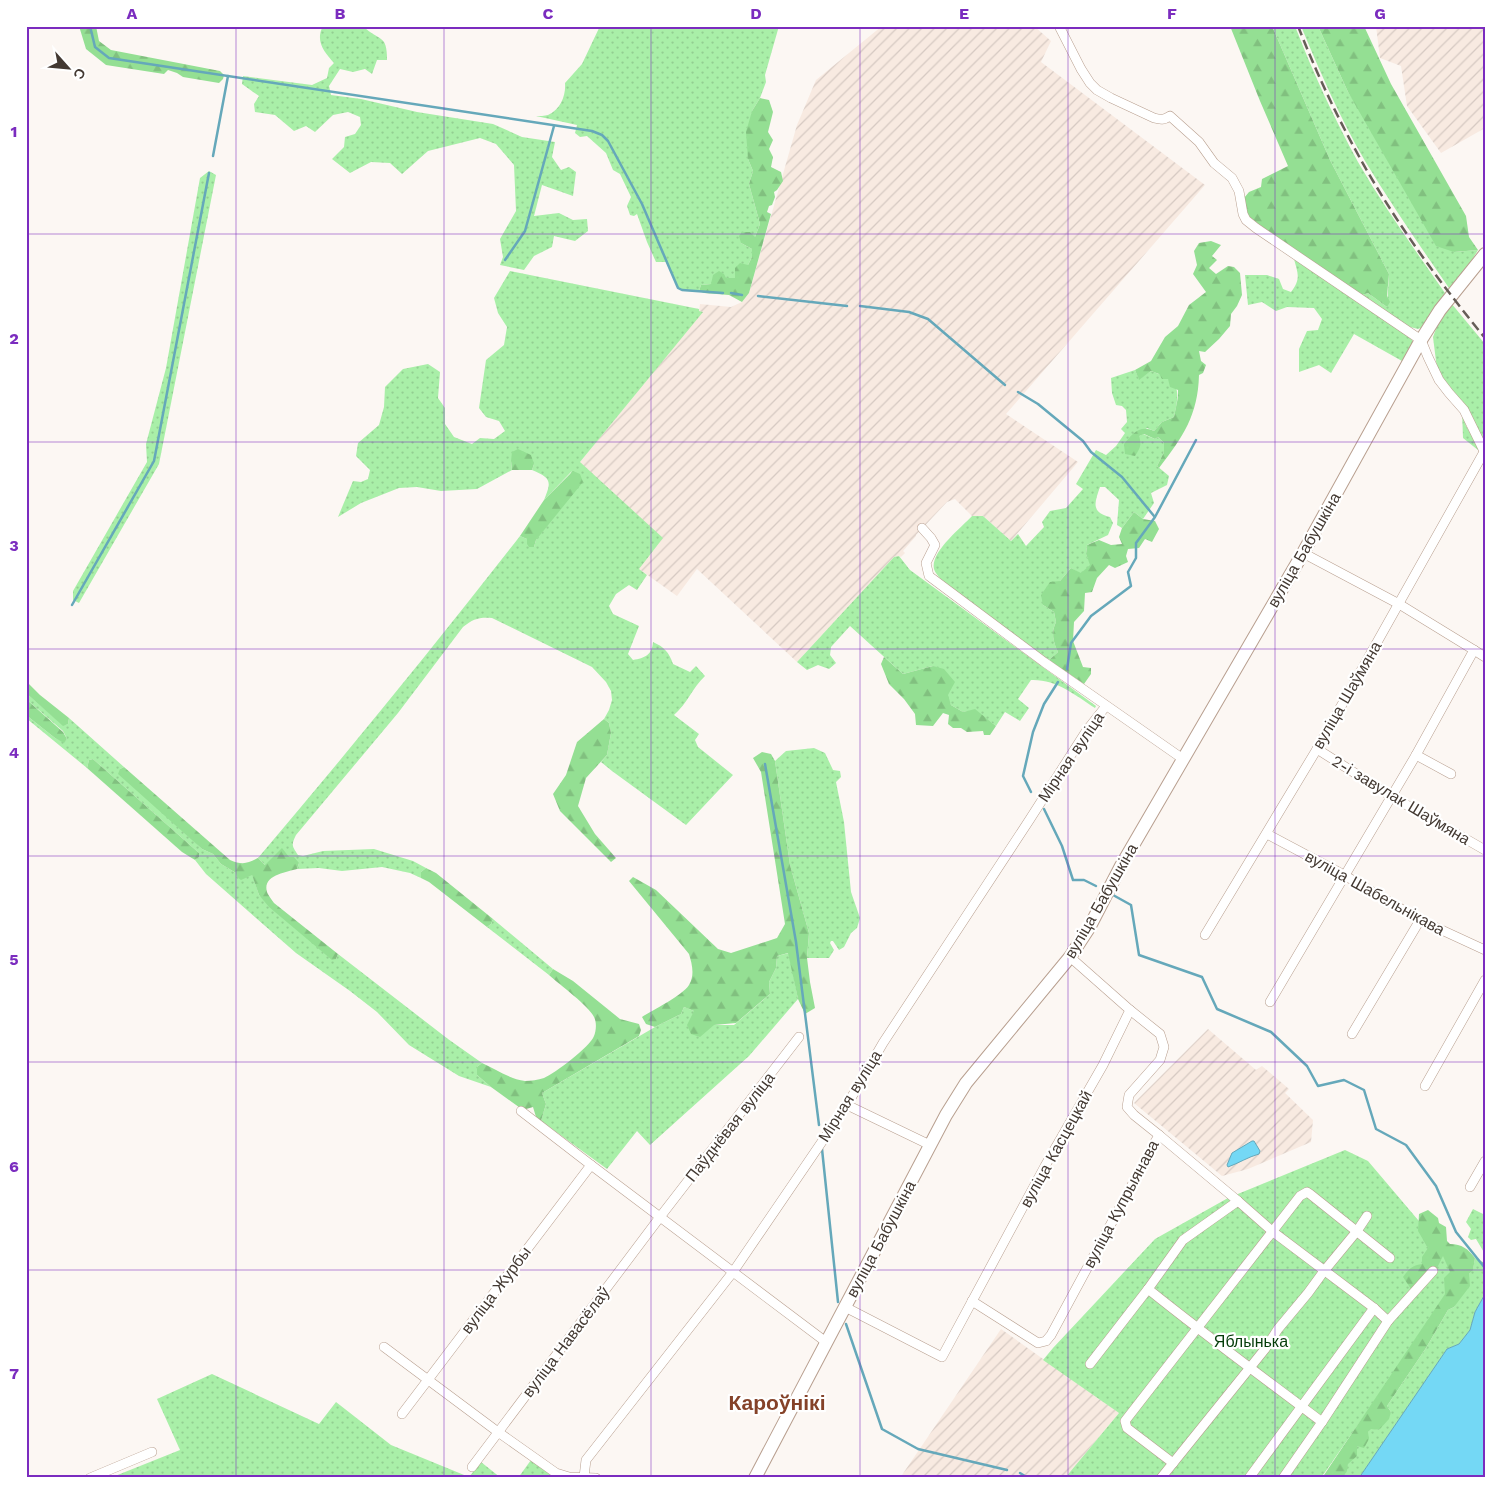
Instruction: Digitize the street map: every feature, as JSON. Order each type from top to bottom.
[{"type":"street","points":[[1059,26],[1090,83],[1097,90],[1154,118],[1161,120],[1170,116],[1199,142],[1214,163],[1232,178],[1239,191],[1243,214],[1246,220],[1421,340],[1439,380],[1464,410],[1484,452]]},
{"type":"street","name":"вуліца Бабушкіна","points":[[755,1478],[930,1145],[966,1084],[1070,957],[1089,928],[1121,866],[1303,553],[1421,340],[1440,310],[1485,254]]},
{"type":"street","name":"вуліца Шаўмяна","points":[[1205,935],[1317,748],[1484,452]]},
{"type":"street","points":[[922,528],[935,545],[926,563],[929,576],[1044,662],[1183,759]]},
{"type":"street","points":[[1303,553],[1399,604],[1485,657]]},
{"type":"street","points":[[1270,1002],[1416,755],[1474,650]]},
{"type":"street","name":"Мірная вуліца","points":[[584,1477],[586,1460],[733,1272],[847,1105],[883,1043],[1087,730],[1106,706]]},
{"type":"street","name":"2-і завулак Шаўмяна","points":[[1317,748],[1391,796],[1485,850]]},
{"type":"street","points":[[1416,755],[1450,774]]},
{"type":"street","name":"вуліца Шабельнікава","points":[[1267,834],[1344,875],[1420,920],[1485,950]]},
{"type":"street","points":[[1352,1034],[1420,920]]},
{"type":"street","points":[[1070,957],[1130,1010]]},
{"type":"street","points":[[1425,1086],[1485,980]]},
{"type":"street","name":"вуліца Купрыянава","points":[[972,1301],[1038,1343],[1046,1341],[1051,1335],[1159,1135],[1127,1107],[1129,1095],[1160,1060],[1164,1047],[1160,1034],[1130,1010]]},
{"type":"street","name":"вуліца Касцецкай","points":[[846,1307],[942,1357],[1045,1166],[1103,1065],[1130,1010]]},
{"type":"street","name":"Паўднёвая вуліца","points":[[660,1217],[799,1037]]},
{"type":"street","points":[[847,1105],[930,1145]]},
{"type":"street","points":[[521,1111],[826,1342]]},
{"type":"street","points":[[1159,1135],[1272,1231],[1374,1308],[1388,1321]]},
{"type":"street","points":[[1470,1187],[1485,1161]]},
{"type":"street","name":"вуліца Журбы","points":[[402,1414],[591,1165]]},
{"type":"street","points":[[1173,1463],[1126,1428],[1125,1421],[1300,1196],[1306,1192],[1390,1258]]},
{"type":"street","points":[[1090,1364],[1183,1240],[1238,1201]]},
{"type":"street","points":[[1161,1478],[1367,1216]]},
{"type":"street","name":"вуліца Навасёлаў","points":[[472,1466],[660,1217]]},
{"type":"street","points":[[1283,1478],[1388,1321],[1433,1271]]},
{"type":"street","points":[[1148,1289],[1197,1329],[1250,1366],[1322,1422]]},
{"type":"street","points":[[1249,1478],[1374,1308]]},
{"type":"street","points":[[384,1347],[556,1473],[569,1477],[596,1478]]},
{"type":"street","points":[[90,1478],[152,1452]]},
{"type":"shaded area","points":[[882,26],[1034,26],[1051,41],[1041,62],[1205,185],[1006,414],[1078,462],[1011,541],[983,516],[972,516],[955,499],[947,502],[916,535],[903,551],[905,553],[901,557],[894,557],[797,662],[697,569],[677,596],[639,569],[580,462],[702,312],[699,311],[700,304],[731,307],[742,302],[749,293],[797,125],[816,80]]},
{"type":"shaded area","points":[[1376,26],[1485,26],[1485,128],[1441,153],[1407,106],[1401,66],[1380,58]]},
{"type":"shaded area","points":[[1208,1029],[1256,1070],[1262,1066],[1289,1089],[1285,1093],[1313,1120],[1311,1142],[1248,1169],[1222,1176],[1134,1103]]},
{"type":"shaded area","points":[[1001,1329],[1119,1413],[1065,1478],[900,1478]]},
{"type":"green space","points":[[79,26],[96,26],[99,41],[111,50],[220,71],[224,75],[223,79],[219,83],[183,77],[168,70],[164,74],[106,65],[86,49]]},
{"type":"green space","points":[[323,26],[363,26],[384,42],[387,51],[387,60],[377,60],[372,74],[365,69],[353,72],[340,69],[329,86],[331,95],[361,99],[417,112],[493,124],[522,137],[555,142],[552,157],[561,170],[569,167],[576,172],[573,196],[542,185],[534,216],[559,213],[573,220],[587,219],[588,231],[575,241],[554,236],[552,247],[534,256],[524,270],[500,265],[503,257],[500,239],[516,211],[514,165],[496,144],[480,138],[428,151],[402,174],[390,163],[371,162],[350,173],[332,159],[344,147],[345,137],[355,134],[361,125],[360,117],[348,112],[333,115],[315,132],[306,126],[294,131],[275,115],[255,112],[254,104],[259,96],[242,84],[243,76],[312,85],[327,78],[329,68],[334,63],[320,41]]},
{"type":"green space","points":[[600,26],[779,26],[765,75],[766,82],[760,98],[752,111],[748,159],[753,171],[749,184],[760,224],[755,237],[741,243],[752,249],[752,257],[748,265],[735,278],[726,278],[711,284],[701,285],[699,291],[678,288],[666,262],[656,262],[637,214],[634,216],[630,215],[627,206],[631,197],[620,174],[613,170],[606,153],[587,136],[580,137],[575,133],[577,125],[536,116],[548,115],[559,105],[565,92],[565,83],[582,64]]},
{"type":"green space","points":[[1230,26],[1272,26],[1330,160],[1389,274],[1387,296],[1390,302],[1387,307],[1368,293],[1362,295],[1248,217],[1244,198],[1249,192],[1261,187],[1262,179],[1288,166]]},
{"type":"green space","points":[[1272,26],[1295,26],[1324,95],[1358,162],[1389,212],[1445,293],[1423,327],[1418,329],[1406,326],[1362,295],[1368,293],[1387,307],[1389,274],[1330,160]]},
{"type":"green space","points":[[1301,26],[1318,26],[1348,92],[1454,252],[1478,250],[1469,265],[1449,288],[1365,161],[1331,95]]},
{"type":"green space","points":[[1318,26],[1364,26],[1391,84],[1466,216],[1469,237],[1478,250],[1454,252],[1436,246],[1348,92]]},
{"type":"green space","points":[[760,98],[769,100],[773,112],[768,132],[773,140],[769,149],[773,157],[771,167],[781,172],[783,181],[774,192],[775,197],[772,205],[769,206],[767,212],[771,214],[749,293],[742,302],[729,295],[699,291],[701,285],[711,284],[713,275],[719,271],[726,278],[735,278],[735,268],[740,263],[748,265],[752,257],[752,249],[741,243],[739,236],[742,232],[750,232],[755,237],[760,224],[749,184],[753,171],[748,159],[746,132],[752,111]]},
{"type":"green space","points":[[209,171],[216,175],[159,464],[79,603],[73,600],[73,591],[147,462],[146,444],[166,368],[200,178]]},
{"type":"green space","points":[[1211,241],[1221,245],[1212,256],[1217,260],[1209,268],[1216,274],[1228,266],[1234,267],[1240,273],[1242,295],[1231,314],[1230,326],[1205,352],[1199,351],[1201,361],[1206,365],[1203,373],[1199,375],[1196,402],[1192,414],[1182,435],[1159,468],[1157,466],[1164,452],[1164,443],[1158,437],[1155,439],[1144,434],[1139,436],[1140,446],[1135,456],[1125,454],[1124,444],[1140,429],[1154,431],[1162,422],[1174,417],[1178,390],[1170,387],[1168,379],[1162,379],[1159,374],[1151,371],[1139,380],[1135,370],[1151,361],[1165,337],[1178,326],[1189,305],[1206,292],[1193,274],[1197,265],[1194,251],[1199,243]]},
{"type":"green space","points":[[1294,259],[1407,335],[1413,344],[1402,361],[1354,334],[1331,373],[1319,365],[1299,372],[1299,349],[1307,331],[1318,330],[1322,319],[1314,308],[1287,307],[1276,311],[1262,302],[1248,305],[1245,275],[1267,275],[1279,279],[1283,289],[1291,292],[1298,276]]},
{"type":"green space","points":[[510,271],[699,309],[699,311],[703,312],[580,462],[663,538],[639,569],[647,575],[637,590],[629,585],[616,594],[609,606],[613,614],[639,626],[628,654],[633,660],[644,657],[651,650],[653,642],[666,650],[673,664],[690,672],[696,666],[705,676],[674,715],[699,734],[695,740],[698,747],[733,775],[686,825],[601,762],[607,755],[611,733],[609,723],[604,719],[612,700],[611,691],[606,682],[592,667],[492,618],[480,618],[473,620],[463,627],[398,713],[293,841],[298,855],[303,856],[323,851],[374,849],[413,861],[426,868],[421,872],[421,878],[410,873],[382,867],[342,871],[319,868],[297,869],[299,863],[265,865],[258,858],[391,698],[520,536],[527,539],[534,547],[572,471],[544,500],[549,484],[546,478],[532,470],[534,464],[511,461],[512,470],[477,489],[441,491],[417,487],[399,488],[361,503],[338,517],[353,481],[361,482],[368,479],[370,470],[356,456],[358,443],[379,425],[384,407],[385,387],[403,369],[428,364],[440,372],[438,398],[445,408],[445,424],[454,437],[472,444],[480,438],[494,439],[505,431],[499,421],[486,417],[479,408],[486,360],[504,345],[507,327],[498,313],[494,298]]},
{"type":"green space","points":[[1451,303],[1485,344],[1485,448],[1437,369],[1433,337],[1437,326]]},
{"type":"green space","points":[[1135,370],[1139,379],[1151,371],[1168,379],[1176,388],[1177,400],[1174,417],[1162,422],[1154,431],[1147,428],[1139,436],[1143,434],[1155,439],[1158,437],[1164,443],[1164,452],[1157,466],[1169,476],[1167,485],[1151,493],[1154,503],[1143,519],[1134,512],[1122,528],[1117,525],[1119,500],[1105,487],[1100,487],[1096,502],[1097,509],[1099,512],[1110,517],[1113,523],[1108,535],[1087,545],[1086,554],[1091,565],[1081,574],[1071,568],[1043,605],[1054,612],[1056,622],[1053,637],[1058,652],[1049,660],[943,582],[936,574],[934,562],[941,548],[972,516],[983,516],[1011,541],[1018,534],[1026,546],[1044,527],[1042,522],[1050,511],[1066,508],[1083,489],[1076,484],[1096,450],[1106,455],[1116,446],[1125,433],[1121,429],[1127,422],[1126,410],[1122,406],[1116,405],[1112,393],[1111,378]]},
{"type":"green space","points":[[1462,411],[1466,426],[1479,447],[1478,450],[1463,438]]},
{"type":"green space","points":[[518,449],[531,455],[534,464],[532,470],[512,470],[512,452]]},
{"type":"green space","points":[[573,471],[580,474],[583,482],[536,540],[534,547],[529,547],[527,539],[520,536],[544,500]]},
{"type":"green space","points":[[1134,512],[1143,519],[1155,521],[1159,529],[1152,542],[1145,539],[1139,548],[1128,549],[1126,556],[1128,562],[1115,568],[1109,565],[1097,578],[1092,592],[1085,593],[1084,611],[1074,622],[1073,641],[1083,667],[1091,668],[1091,674],[1084,684],[1049,660],[1058,652],[1053,637],[1056,622],[1054,612],[1043,605],[1041,595],[1050,582],[1060,581],[1071,568],[1081,573],[1090,565],[1086,554],[1087,545],[1099,540],[1111,545],[1122,544],[1119,537],[1122,528]]},
{"type":"green space","points":[[899,556],[910,570],[1096,706],[1095,708],[1057,685],[1040,680],[1031,680],[1018,699],[1029,708],[1020,721],[1005,712],[996,726],[975,710],[963,712],[951,705],[933,666],[903,674],[850,626],[831,647],[830,655],[836,663],[829,669],[818,665],[807,670],[797,662],[894,557]]},
{"type":"green space","points":[[884,657],[903,674],[933,666],[944,669],[955,682],[948,695],[951,705],[963,712],[975,709],[996,726],[990,735],[984,735],[983,731],[967,732],[961,728],[953,728],[948,724],[949,715],[943,713],[933,726],[916,725],[915,714],[904,699],[889,684],[881,664]]},
{"type":"green space","points":[[26,681],[69,718],[68,724],[63,726],[26,693]]},
{"type":"green space","points":[[26,693],[63,725],[68,724],[69,718],[124,767],[120,769],[202,849],[213,854],[221,864],[236,873],[252,874],[259,895],[336,959],[338,954],[482,1063],[477,1067],[477,1075],[491,1087],[459,1076],[409,1045],[377,1012],[296,953],[206,874],[195,860],[199,857],[199,853],[93,759],[89,760],[87,768],[26,718],[26,715],[55,738],[64,742],[67,739],[63,731],[26,699]]},
{"type":"green space","points":[[26,699],[63,732],[67,739],[64,743],[26,715]]},
{"type":"green space","points":[[604,719],[609,723],[611,733],[607,755],[586,778],[578,806],[595,834],[616,858],[611,862],[560,811],[553,794],[566,775],[577,742]]},
{"type":"green space","points":[[814,748],[825,753],[833,770],[840,771],[841,777],[836,782],[844,822],[851,892],[860,918],[857,928],[851,933],[844,947],[839,950],[831,941],[830,943],[834,950],[829,958],[807,958],[809,933],[790,865],[775,761],[786,751]]},
{"type":"green space","points":[[762,752],[771,754],[775,761],[790,865],[809,933],[807,958],[815,1008],[805,1014],[798,999],[788,953],[777,956],[776,968],[769,982],[770,994],[736,1023],[714,1025],[700,1037],[691,1034],[687,1025],[694,1011],[684,1007],[681,1014],[655,1027],[646,1024],[642,1017],[686,989],[691,981],[692,970],[689,954],[629,881],[633,877],[656,890],[718,949],[731,953],[777,938],[785,924],[761,772],[753,758]]},
{"type":"green space","points":[[93,759],[199,853],[199,857],[195,860],[182,852],[87,768],[89,760]]},
{"type":"green space","points":[[124,767],[230,860],[244,863],[258,858],[265,865],[282,848],[289,857],[294,857],[299,863],[297,869],[272,878],[266,886],[267,892],[274,903],[338,954],[336,959],[332,960],[269,907],[259,895],[252,875],[241,880],[237,877],[236,873],[221,864],[213,854],[202,849],[118,774],[120,769]]},
{"type":"green space","points":[[426,868],[436,873],[493,919],[491,924],[487,927],[429,882],[421,878],[421,872]]},
{"type":"green space","points":[[493,919],[553,969],[549,975],[487,927]]},
{"type":"green space","points":[[789,953],[798,999],[749,1056],[650,1145],[637,1131],[607,1169],[541,1121],[546,1104],[542,1093],[655,1027],[681,1014],[684,1007],[694,1011],[714,1025],[734,1025],[770,994],[769,982],[776,968],[777,956]]},
{"type":"green space","points":[[553,969],[573,981],[620,1019],[639,1024],[641,1030],[639,1036],[542,1093],[546,1104],[541,1121],[536,1117],[533,1107],[523,1110],[491,1087],[477,1075],[477,1067],[482,1063],[519,1080],[527,1081],[544,1078],[564,1065],[591,1041],[596,1029],[594,1017],[591,1012],[549,975]]},
{"type":"green space","name":"Яблынька","points":[[1345,1150],[1368,1161],[1463,1273],[1321,1478],[1065,1478],[1119,1413],[1043,1360],[1053,1348],[1155,1239],[1228,1198]]},
{"type":"green space","points":[[1473,1209],[1485,1215],[1485,1254],[1476,1239],[1471,1240],[1468,1237],[1471,1229],[1466,1222]]},
{"type":"green space","points":[[1428,1210],[1438,1218],[1439,1223],[1446,1227],[1447,1241],[1450,1244],[1464,1248],[1475,1258],[1473,1270],[1469,1274],[1470,1286],[1454,1307],[1448,1310],[1426,1348],[1387,1406],[1391,1412],[1389,1419],[1379,1430],[1371,1429],[1368,1432],[1369,1439],[1364,1448],[1357,1446],[1357,1456],[1348,1464],[1343,1478],[1322,1478],[1445,1294],[1444,1278],[1450,1272],[1443,1256],[1436,1270],[1411,1289],[1403,1277],[1411,1268],[1422,1264],[1422,1257],[1428,1248],[1418,1231],[1419,1214]]},
{"type":"green space","points":[[1475,1258],[1485,1263],[1485,1294],[1475,1312],[1470,1330],[1459,1344],[1447,1349],[1359,1478],[1343,1478],[1355,1449],[1371,1428],[1379,1430],[1391,1412],[1387,1406],[1426,1348],[1448,1310],[1454,1307],[1473,1269]]},
{"type":"green space","points":[[212,1374],[319,1424],[336,1402],[391,1445],[469,1477],[481,1462],[501,1478],[110,1478],[180,1450],[157,1399]]},
{"type":"green space","points":[[531,1460],[557,1478],[518,1478]]},
{"type":"water","points":[[1254,1141],[1260,1151],[1259,1154],[1228,1167],[1227,1165],[1232,1153]]},
{"type":"water","points":[[1485,1294],[1485,1478],[1359,1478],[1447,1349],[1459,1344],[1470,1330],[1475,1312]]},
{"type":"waterway","points":[[90,26],[95,47],[109,58],[592,131],[602,135],[608,141],[642,204],[678,288],[682,290],[723,293]]},
{"type":"waterway","points":[[213,156],[228,76]]},
{"type":"waterway","points":[[505,260],[525,231],[554,126]]},
{"type":"waterway","points":[[72,605],[154,461],[209,173]]},
{"type":"waterway","points":[[731,293],[742,295]]},
{"type":"waterway","points":[[758,296],[847,306]]},
{"type":"waterway","points":[[860,306],[909,312],[928,319],[1005,385]]},
{"type":"waterway","points":[[1018,392],[1038,404],[1083,441],[1091,452],[1122,477],[1154,516]]},
{"type":"waterway","points":[[1067,669],[1071,643],[1091,616],[1131,586],[1128,572],[1136,558],[1136,543],[1155,517],[1196,440]]},
{"type":"waterway","points":[[1031,792],[1023,776],[1033,732],[1044,704],[1058,682]]},
{"type":"waterway","points":[[765,764],[796,942],[819,1125]]},
{"type":"waterway","points":[[1044,809],[1062,846],[1073,880],[1084,880],[1096,886]]},
{"type":"waterway","points":[[1113,895],[1131,905],[1139,955],[1202,977],[1217,1009],[1271,1032],[1307,1066],[1318,1086],[1344,1080],[1364,1090],[1376,1129],[1406,1145],[1436,1186],[1456,1232],[1485,1268]]},
{"type":"waterway","points":[[822,1149],[838,1302]]},
{"type":"waterway","points":[[846,1324],[882,1429],[918,1449],[1007,1470]]},
{"type":"waterway","points":[[1020,1473],[1028,1478]]},
{"type":"railway","points":[[1298,26],[1335,111],[1389,207],[1419,252],[1485,338]]},
{"type":"district","name":"Кароўнікі","points":[[777,1402]]}]
